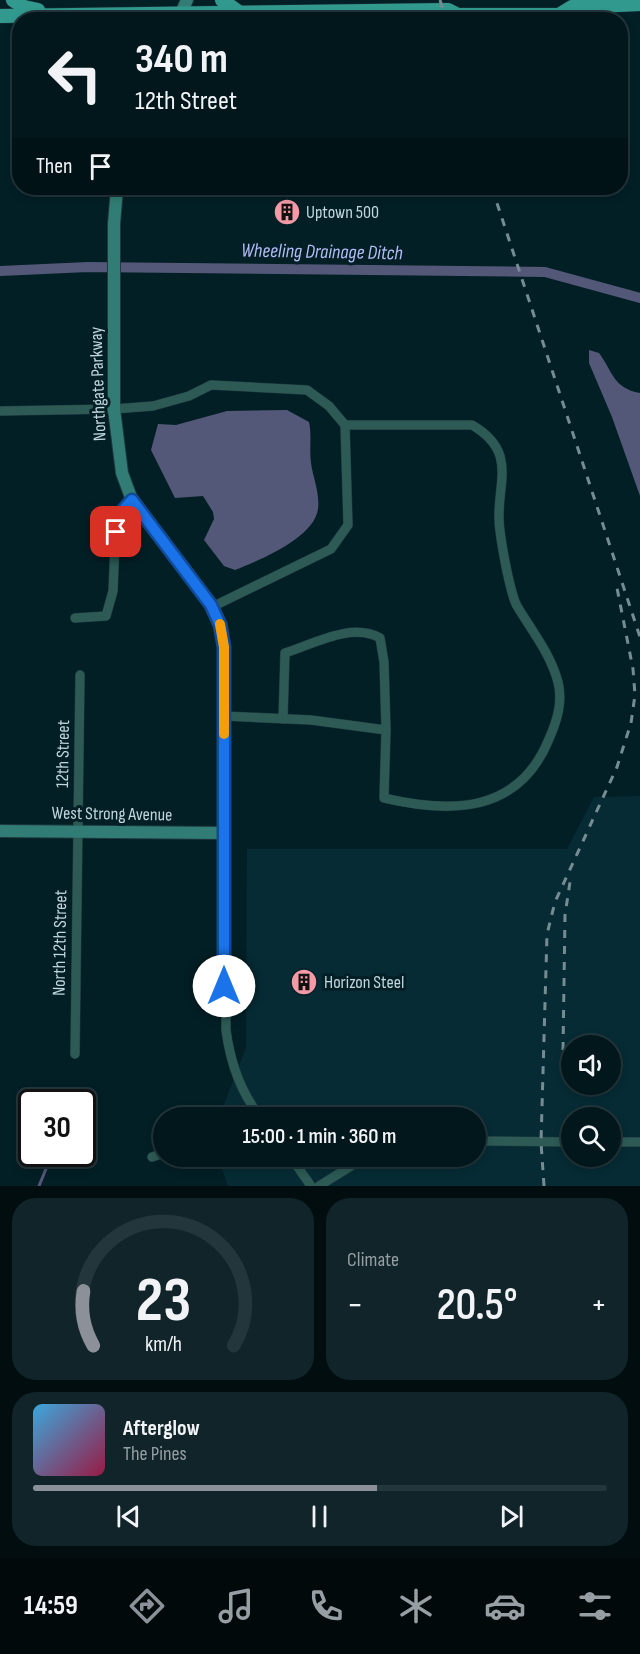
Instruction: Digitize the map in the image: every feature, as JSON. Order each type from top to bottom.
[{"type":"main road","points":[[13,0],[24,7],[46,12]]},
{"type":"main road","points":[[566,3],[640,4]]},
{"type":"main road","points":[[266,12],[451,5]]},
{"type":"main road","points":[[182,11],[220,11]]},
{"type":"street","name":"Northgate Parkway","points":[[117,195],[114,246],[114,409],[122,473],[132,500],[212,607],[220,625],[224,647],[226,1030],[229,1051],[244,1092],[253,1107]]},
{"type":"street","points":[[0,411],[153,406],[189,396],[210,386],[308,390],[329,406],[345,425],[348,525],[331,549],[212,607]]},
{"type":"street","points":[[283,718],[285,653],[352,631],[369,632],[380,638],[384,662],[386,730],[384,798],[414,805],[464,806],[492,799],[518,787],[541,760],[559,714],[558,683],[540,639],[516,604],[499,528],[503,463],[488,434],[472,425],[345,425]]},
{"type":"street","points":[[75,618],[106,616],[113,591],[116,518],[132,500]]},
{"type":"street","name":"12th Street","points":[[78,832],[80,675]]},
{"type":"street","points":[[224,716],[283,718],[386,730]]},
{"type":"street","name":"West Strong Avenue","points":[[0,831],[224,833]]},
{"type":"street","name":"North 12th Street","points":[[75,1054],[78,832]]},
{"type":"street","points":[[486,1141],[561,1142]]},
{"type":"street","points":[[621,1142],[640,1142]]},
{"type":"street","points":[[297,1167],[310,1186]]},
{"type":"street","points":[[319,1186],[349,1167]]},
{"type":"shaded area","points":[[589,350],[599,353],[619,383],[631,391],[640,393],[640,496],[612,417],[589,363]]},
{"type":"shaded area","points":[[287,410],[309,422],[311,463],[318,503],[314,520],[297,538],[271,554],[235,570],[224,566],[204,540],[214,519],[213,512],[203,496],[175,498],[151,450],[158,424],[176,425],[227,411]]},
{"type":"shaded area","points":[[640,796],[640,1186],[228,1186],[221,1167],[486,1167],[486,1107],[223,1107],[246,1048],[247,849],[567,849],[594,797]]},
{"type":"waterway","name":"Wheeling Drainage Ditch","points":[[0,271],[88,267],[545,272],[640,298]]},
{"type":"waterway","points":[[39,1186],[47,1167]]},
{"type":"railway","points":[[440,0],[444,12]]},
{"type":"railway","points":[[494,195],[640,637]]},
{"type":"railway","points":[[544,1186],[541,1142],[547,934],[555,902],[617,767],[631,723],[635,695],[633,669],[617,588]]},
{"type":"railway","points":[[563,1035],[565,915],[570,882]]},
{"type":"slow traffic","points":[[220,624],[224,647],[224,734]]},
{"type":"place","name":"Uptown 500","points":[[287,212]]},
{"type":"place","name":"Horizon Steel","points":[[304,982]]},
{"type":"route","points":[[116,532],[116,518],[132,500],[211,605],[220,625],[224,647],[224,986]]}]
